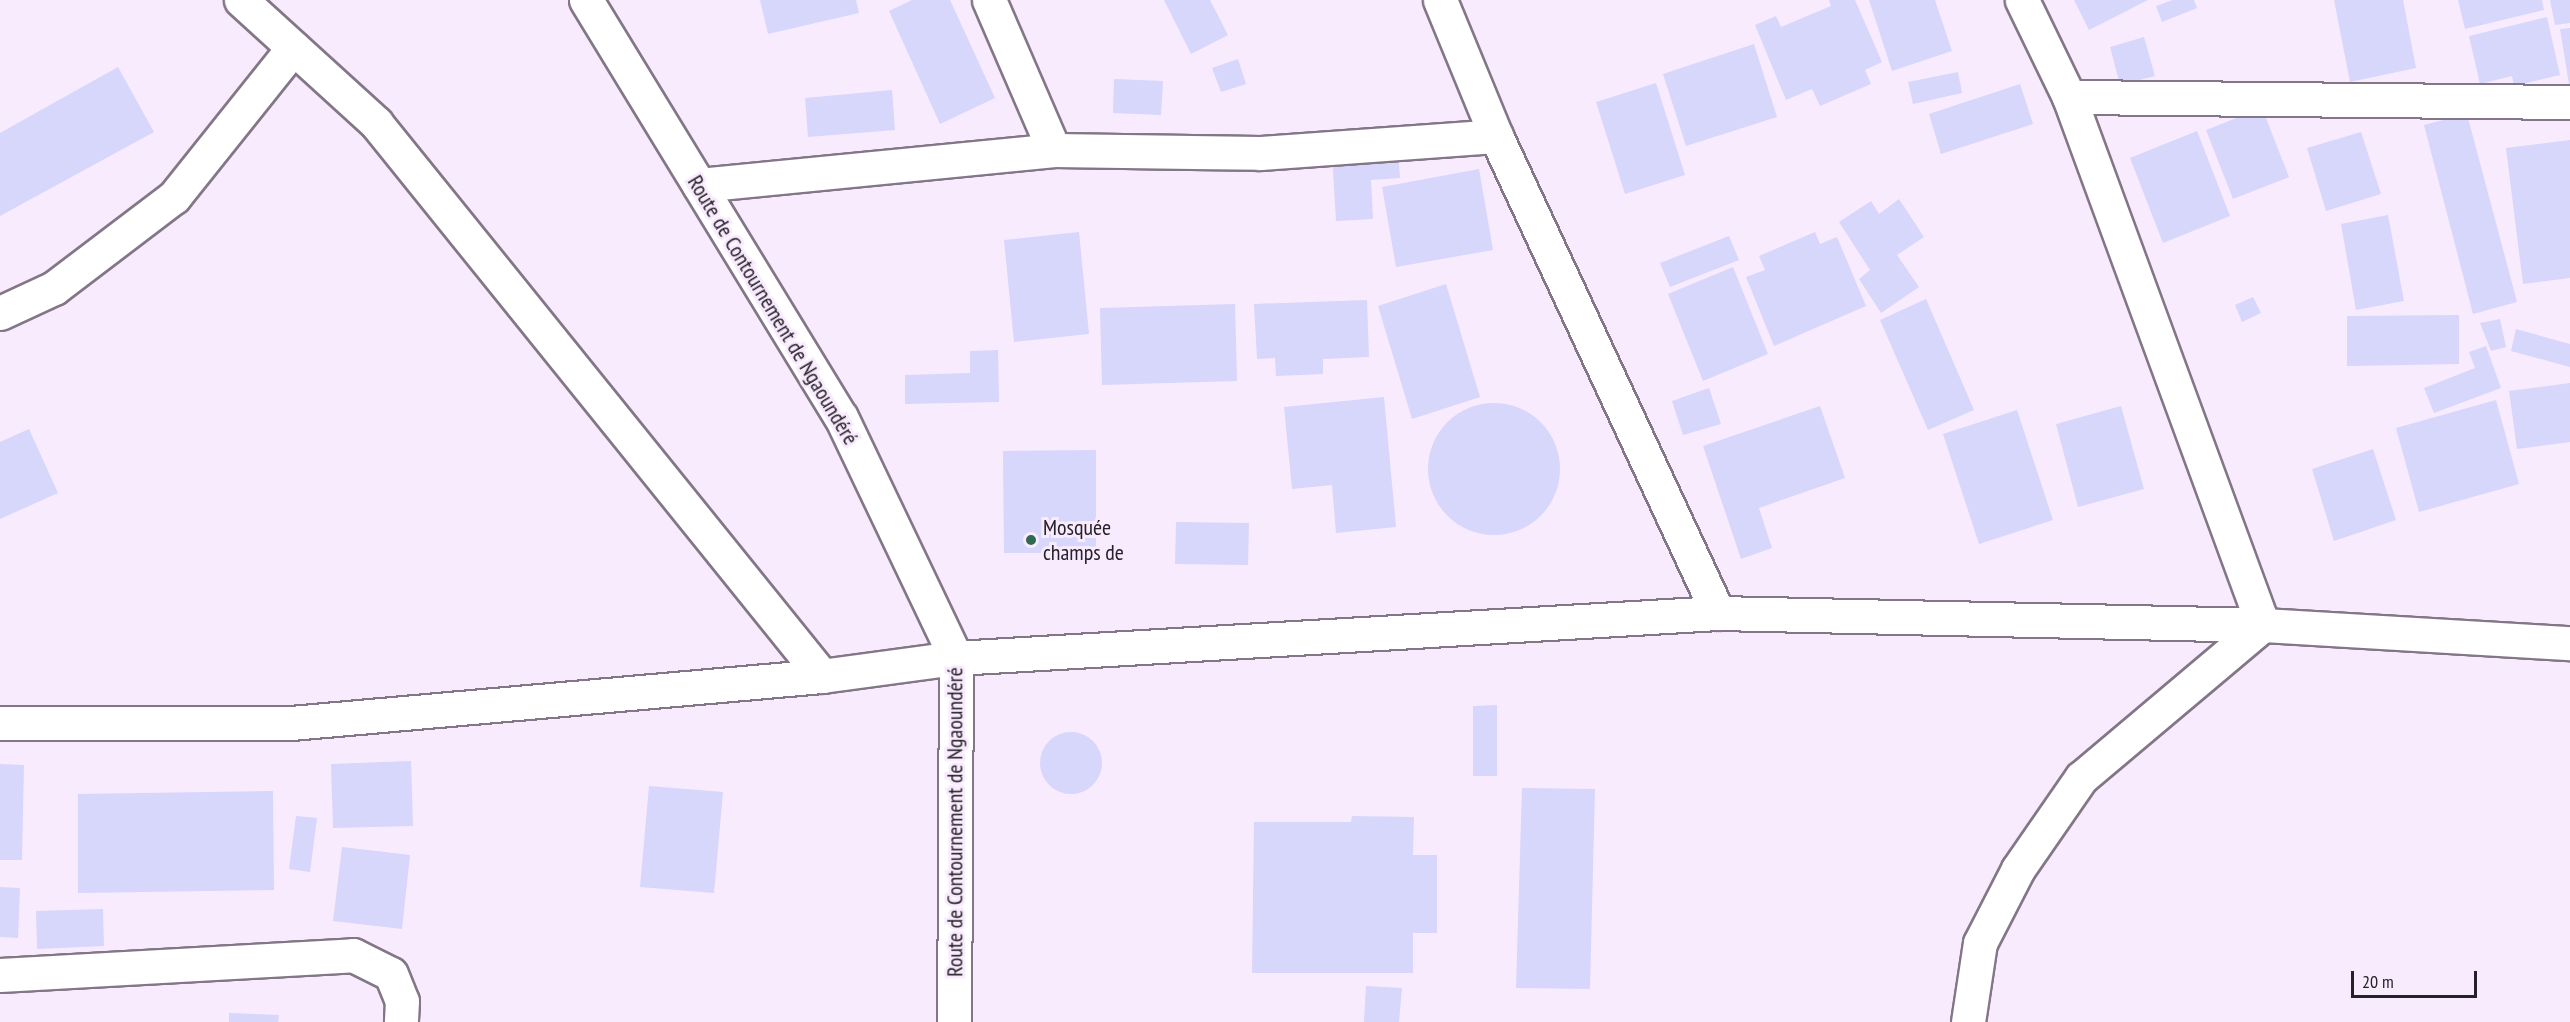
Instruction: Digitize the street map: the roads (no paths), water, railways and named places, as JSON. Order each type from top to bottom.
[{"type":"street","points":[[241,0],[376,123],[822,676]]},
{"type":"street","name":"Route de Contournement de Ngaoundéré","points":[[586,0],[842,417],[956,658],[954,1022]]},
{"type":"street","points":[[989,0],[1054,150]]},
{"type":"street","points":[[1440,0],[1496,136],[1718,613]]},
{"type":"street","points":[[2022,0],[2069,97],[2263,625]]},
{"type":"street","points":[[0,313],[54,288],[174,197],[293,48]]},
{"type":"street","points":[[2069,97],[2570,102]]},
{"type":"street","points":[[699,185],[1054,150],[1260,153],[1496,136]]},
{"type":"street","points":[[0,723],[252,726],[822,676],[956,658],[1718,613],[2263,625],[2570,643]]},
{"type":"street","points":[[1968,1022],[1980,943],[2018,869],[2081,778],[2263,625]]},
{"type":"street","points":[[0,975],[353,955],[391,974],[402,1001],[401,1022]]},
{"type":"place","name":"Mosquée champs de","points":[[1031,540]]}]
